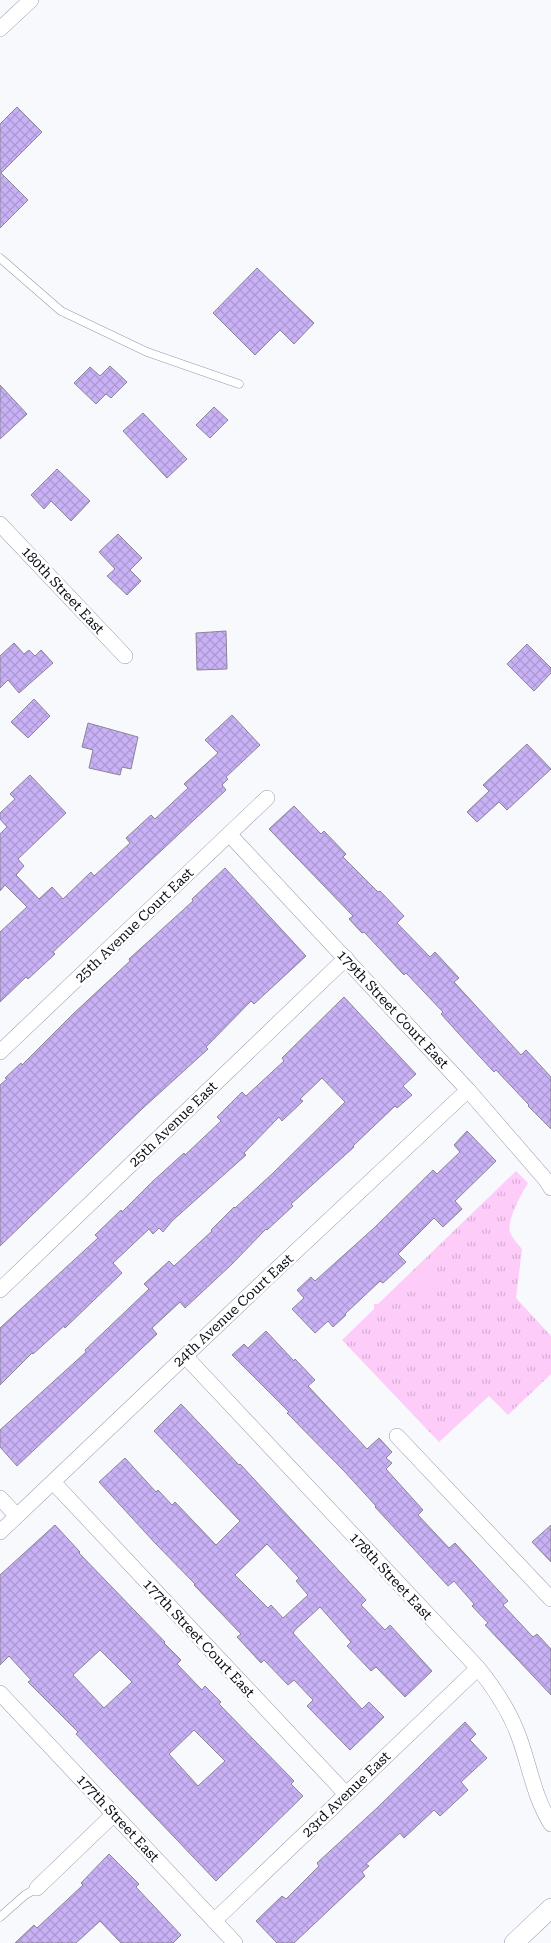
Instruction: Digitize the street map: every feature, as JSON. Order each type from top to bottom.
[{"type":"street","points":[[0,29],[31,0]]},
{"type":"street","name":"180th Street East","points":[[0,524],[125,656]]},
{"type":"street","name":"25th Avenue Court East","points":[[0,1052],[267,798]]},
{"type":"street","name":"179th Street Court East","points":[[229,834],[468,1090],[551,1188]]},
{"type":"street","name":"25th Avenue East","points":[[0,1290],[346,958]]},
{"type":"street","name":"24th Avenue Court East","points":[[0,1532],[468,1090]]},
{"type":"street","name":"178th Street East","points":[[185,1356],[492,1685],[507,1710],[520,1738],[534,1787],[551,1824]]},
{"type":"street","points":[[397,1436],[550,1597]]},
{"type":"street","name":"177th Street Court East","points":[[53,1482],[346,1794]]},
{"type":"street","points":[[0,1498],[17,1516]]},
{"type":"street","name":"23rd Avenue East","points":[[214,1921],[478,1668]]},
{"type":"street","name":"177th Street East","points":[[0,1693],[235,1943]]},
{"type":"street","points":[[36,1888],[114,1814]]},
{"type":"street","points":[[514,1943],[551,1908]]},
{"type":"lane","points":[[0,258],[61,310],[148,352],[239,384]]},
{"type":"lane","points":[[0,1918],[25,1895],[36,1888]]},
{"type":"green space","points":[[516,1171],[528,1183],[515,1207],[510,1227],[512,1236],[522,1249],[516,1298],[551,1336],[551,1374],[508,1415],[489,1396],[439,1442],[342,1340],[374,1309],[374,1304],[378,1304]]},
{"type":"green space","points":[[426,1261],[442,1278],[425,1295],[409,1278]]},
{"type":"building","points":[[17,107],[42,132],[1,173],[28,200],[0,228],[0,124]]},
{"type":"building","points":[[257,268],[314,323],[294,344],[280,330],[255,355],[213,313]]},
{"type":"building","points":[[110,366],[127,382],[111,398],[106,394],[96,404],[74,383],[90,367],[100,376]]},
{"type":"building","points":[[0,385],[27,414],[0,439]]},
{"type":"building","points":[[214,407],[228,420],[210,438],[196,425]]},
{"type":"building","points":[[143,413],[187,459],[167,478],[123,431]]},
{"type":"building","points":[[57,469],[90,501],[71,521],[51,501],[44,509],[31,495]]},
{"type":"building","points":[[118,534],[142,558],[130,570],[141,581],[127,595],[107,576],[115,569],[99,552]]},
{"type":"building","points":[[226,631],[227,669],[197,670],[196,633]]},
{"type":"building","points":[[14,643],[24,654],[29,650],[35,656],[41,650],[53,663],[19,693],[8,680],[0,688],[0,656]]},
{"type":"building","points":[[527,644],[551,668],[551,673],[534,691],[507,664]]},
{"type":"building","points":[[34,699],[50,716],[28,738],[11,722]]},
{"type":"building","points":[[232,715],[260,745],[226,777],[228,779],[222,785],[226,790],[53,952],[55,954],[28,979],[26,977],[0,1002],[0,932],[27,907],[5,885],[0,891],[0,834],[7,827],[0,819],[0,813],[15,799],[10,794],[30,775],[66,813],[18,859],[24,866],[16,875],[39,899],[52,887],[63,899],[91,872],[94,876],[130,843],[126,838],[151,815],[155,819],[188,788],[184,784],[218,753],[205,740]]},
{"type":"building","points":[[88,723],[138,737],[131,769],[122,767],[120,775],[89,768],[93,750],[82,747]]},
{"type":"building","points":[[527,744],[551,769],[507,810],[499,802],[477,822],[467,812],[489,791],[483,785]]},
{"type":"building","points":[[294,806],[321,834],[324,831],[346,854],[343,857],[404,916],[397,923],[430,957],[435,952],[459,978],[454,982],[521,1055],[526,1050],[551,1077],[551,1129],[496,1070],[494,1072],[441,1014],[443,1012],[406,973],[404,975],[364,932],[362,933],[349,919],[353,916],[269,829]]},
{"type":"building","points":[[225,868],[306,956],[254,1004],[251,1001],[206,1047],[208,1049],[143,1108],[0,1246],[0,1085],[7,1079],[5,1078],[21,1063],[22,1065],[130,961],[129,959],[193,901],[192,899]]},
{"type":"building","points":[[344,997],[416,1074],[403,1086],[412,1095],[397,1108],[395,1106],[185,1308],[180,1302],[152,1328],[157,1334],[17,1466],[0,1447],[0,1430],[86,1352],[85,1350],[149,1289],[144,1284],[169,1261],[174,1266],[345,1102],[322,1078],[300,1099],[303,1101],[282,1121],[279,1117],[244,1153],[246,1155],[172,1221],[163,1232],[159,1228],[153,1234],[149,1229],[113,1263],[122,1273],[65,1328],[64,1326],[32,1353],[0,1385],[0,1328],[98,1238],[95,1235],[121,1210],[122,1212],[152,1182],[184,1153],[185,1155],[221,1121],[217,1117],[242,1092],[246,1096],[284,1061],[282,1058]]},
{"type":"building","points":[[467,1131],[496,1161],[455,1201],[462,1209],[443,1227],[434,1218],[398,1254],[406,1262],[383,1283],[380,1281],[333,1327],[328,1321],[315,1333],[292,1309],[304,1298],[297,1290],[311,1277],[315,1281],[374,1228],[433,1170],[437,1174],[460,1152],[454,1145]]},
{"type":"building","points":[[266,1331],[315,1380],[308,1386],[367,1449],[379,1438],[392,1452],[386,1458],[392,1463],[386,1469],[423,1510],[418,1515],[449,1548],[455,1543],[508,1601],[503,1605],[533,1637],[537,1634],[551,1649],[551,1695],[485,1625],[488,1623],[472,1606],[474,1604],[454,1581],[448,1586],[344,1471],[287,1413],[289,1412],[232,1355],[244,1344],[248,1348]]},
{"type":"building","points":[[181,1404],[240,1464],[366,1600],[361,1605],[385,1630],[390,1625],[432,1671],[405,1697],[376,1667],[371,1671],[347,1646],[351,1642],[320,1607],[295,1630],[293,1633],[362,1709],[369,1702],[384,1717],[350,1750],[307,1706],[313,1700],[294,1680],[288,1685],[264,1660],[261,1663],[237,1637],[241,1634],[99,1482],[125,1458],[156,1492],[158,1490],[172,1505],[175,1502],[216,1545],[240,1521],[154,1431]],"holes":[[[267,1544],[299,1578],[296,1581],[308,1595],[283,1618],[271,1605],[268,1608],[235,1575]]]},
{"type":"building","points":[[55,1525],[79,1553],[181,1660],[177,1664],[202,1690],[205,1686],[221,1702],[219,1704],[294,1781],[291,1784],[303,1796],[216,1881],[76,1734],[78,1732],[28,1682],[31,1680],[9,1656],[0,1665],[0,1575]],"holes":[[[100,1650],[132,1682],[104,1708],[73,1675]],[[194,1730],[225,1761],[198,1786],[169,1754]]]},
{"type":"building","points":[[551,1525],[551,1562],[532,1542]]},
{"type":"building","points":[[465,1722],[476,1734],[470,1740],[487,1758],[461,1782],[468,1790],[440,1816],[434,1810],[404,1838],[400,1833],[366,1864],[369,1866],[362,1872],[365,1876],[294,1943],[277,1943],[256,1921],[282,1896],[286,1899],[319,1866],[317,1863],[377,1808]]},
{"type":"building","points":[[109,1854],[139,1884],[136,1887],[181,1935],[173,1943],[121,1943],[100,1921],[76,1943],[15,1943],[34,1925],[37,1928],[83,1885],[81,1883]]}]
